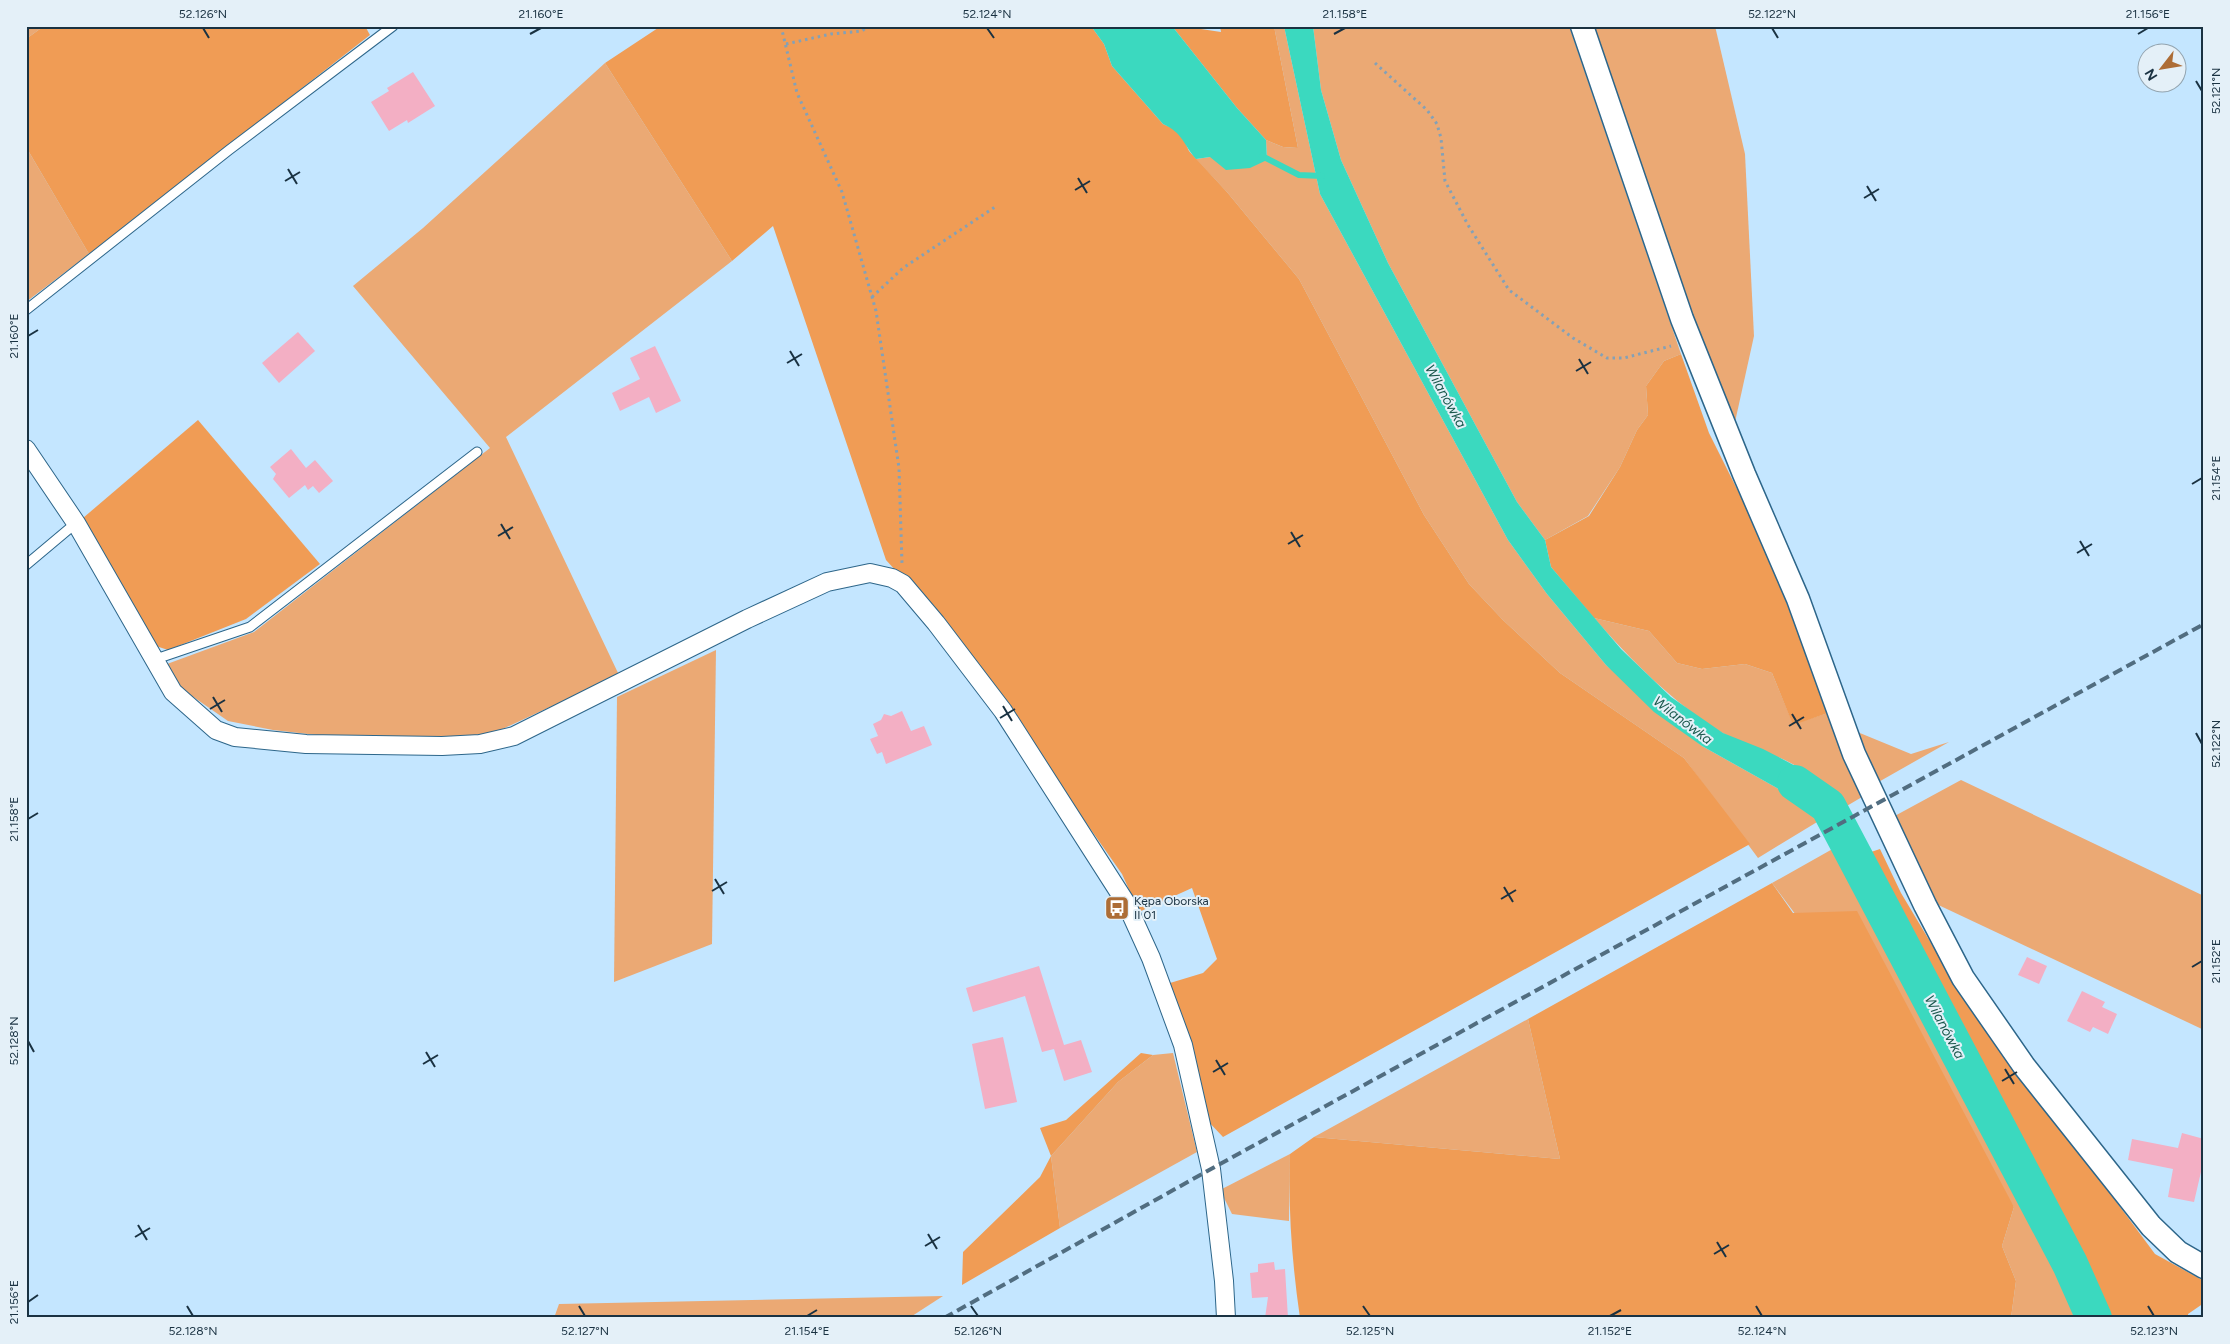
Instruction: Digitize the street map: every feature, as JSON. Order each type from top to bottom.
[{"type":"street","points":[[1582,26],[1691,343],[1744,474],[1795,591],[1854,754],[1925,905],[1963,978],[2024,1066],[2151,1226],[2178,1252],[2204,1268]]},
{"type":"street","points":[[26,449],[76,523],[173,692],[216,730],[235,737],[306,744],[480,744],[514,736],[739,623],[827,582],[870,573],[892,578],[903,584],[936,623],[1003,711],[1126,904],[1151,958],[1183,1046],[1211,1169],[1224,1281],[1226,1318]]},
{"type":"lane","points":[[26,310],[228,150],[393,26]]},
{"type":"lane","points":[[153,660],[250,627],[477,452]]},
{"type":"lane","points":[[26,565],[76,523]]},
{"type":"path","points":[[782,26],[797,93],[842,192],[876,311],[899,468],[903,584]]},
{"type":"path","points":[[786,44],[831,34],[862,32],[868,26]]},
{"type":"path","points":[[1375,63],[1427,110],[1437,124],[1441,138],[1445,181],[1468,224],[1509,290],[1573,338],[1607,358],[1624,358],[1691,343]]},
{"type":"path","points":[[872,297],[903,268],[994,207]]},
{"type":"shaded area","points":[[26,26],[44,26],[26,39]]},
{"type":"shaded area","points":[[44,26],[365,26],[370,35],[89,254],[26,147],[26,39]]},
{"type":"shaded area","points":[[661,26],[1091,26],[1104,44],[1112,66],[1163,124],[1174,129],[1183,138],[1189,151],[1227,192],[1299,279],[1424,515],[1469,584],[1503,620],[1560,673],[1684,758],[1750,844],[1223,1137],[1206,1119],[1193,1047],[1170,983],[1203,973],[1217,959],[1192,888],[1139,912],[1122,874],[953,633],[886,560],[773,226],[732,261],[605,63]]},
{"type":"shaded area","points":[[1172,26],[1198,26],[1201,29],[1221,32],[1220,26],[1274,26],[1298,148],[1283,147],[1266,140],[1237,108]]},
{"type":"shaded area","points":[[1274,26],[1284,26],[1320,194],[1508,540],[1547,594],[1606,665],[1702,746],[1827,816],[1758,858],[1684,758],[1560,673],[1503,620],[1469,584],[1424,515],[1299,279],[1227,192],[1196,159],[1210,157],[1267,160],[1266,140],[1283,147],[1298,148]]},
{"type":"shaded area","points":[[1313,26],[1569,26],[1681,354],[1664,361],[1646,386],[1648,415],[1637,430],[1620,467],[1588,516],[1545,540],[1517,502],[1388,263],[1341,160],[1321,90]]},
{"type":"shaded area","points":[[1593,26],[1715,26],[1745,154],[1754,336],[1735,422],[1727,415]]},
{"type":"shaded area","points":[[605,63],[732,261],[506,437],[619,675],[496,732],[404,745],[273,730],[228,721],[179,687],[167,664],[254,632],[490,448],[353,286],[423,228]]},
{"type":"shaded area","points":[[26,147],[89,254],[26,302]]},
{"type":"shaded area","points":[[1681,354],[1709,433],[1764,543],[1828,713],[1793,725],[1772,673],[1745,664],[1702,669],[1677,663],[1649,631],[1594,618],[1551,567],[1545,540],[1589,516],[1620,467],[1637,430],[1648,415],[1646,386],[1664,361]]},
{"type":"shaded area","points":[[198,420],[320,564],[246,619],[168,650],[156,646],[83,518]]},
{"type":"shaded area","points":[[1594,618],[1649,631],[1677,663],[1702,669],[1745,664],[1772,673],[1793,724],[1828,713],[1862,797],[1840,810],[1821,785],[1797,766],[1731,738],[1703,720],[1653,680]]},
{"type":"shaded area","points":[[716,650],[712,944],[614,982],[617,697]]},
{"type":"shaded area","points":[[1855,731],[1911,754],[1949,742],[1875,784]]},
{"type":"shaded area","points":[[1961,780],[2204,896],[2204,1030],[1932,902],[1905,836],[1891,818]]},
{"type":"shaded area","points":[[1852,838],[2107,1318],[2011,1318],[2016,1281],[2002,1246],[2014,1207],[1772,883]]},
{"type":"shaded area","points":[[1880,849],[1901,893],[1959,990],[2155,1254],[2204,1281],[2204,1303],[2188,1314],[2188,1318],[2107,1318],[1862,855]]},
{"type":"shaded area","points":[[1772,883],[1793,913],[1857,911],[2014,1207],[2002,1246],[2016,1281],[2011,1318],[1300,1318],[1291,1236],[1290,1154],[1314,1137],[1560,1159],[1528,1019]]},
{"type":"shaded area","points":[[1528,1019],[1560,1159],[1314,1137]]},
{"type":"shaded area","points":[[1141,1053],[1153,1055],[1118,1082],[1051,1156],[1040,1128],[1066,1120]]},
{"type":"shaded area","points":[[1173,1053],[1197,1152],[1060,1228],[1051,1156],[1118,1082],[1153,1055]]},
{"type":"shaded area","points":[[1290,1154],[1289,1221],[1232,1214],[1220,1190]]},
{"type":"shaded area","points":[[1051,1156],[1060,1228],[962,1285],[963,1252],[1040,1177]]},
{"type":"shaded area","points":[[943,1296],[909,1318],[554,1318],[559,1304]]},
{"type":"water","points":[[1091,26],[1172,26],[1237,108],[1266,140],[1267,160],[1250,168],[1226,170],[1210,157],[1196,159],[1179,135],[1163,124],[1112,66],[1104,44]]},
{"type":"water","points":[[1284,26],[1313,26],[1321,90],[1341,160],[1388,263],[1517,502],[1545,540],[1551,567],[1621,649],[1671,697],[1723,733],[1763,749],[1809,773],[1840,810],[1827,816],[1702,746],[1654,712],[1606,665],[1547,594],[1508,540],[1320,194]]},
{"type":"building","points":[[413,72],[435,106],[408,123],[407,120],[389,131],[371,102],[389,91],[387,88]]},
{"type":"building","points":[[298,332],[315,351],[279,383],[262,363]]},
{"type":"building","points":[[655,346],[681,401],[656,413],[649,397],[620,411],[612,393],[640,379],[630,358]]},
{"type":"building","points":[[291,449],[306,468],[315,460],[333,481],[319,493],[313,486],[308,490],[305,485],[289,498],[273,479],[276,474],[270,467]]},
{"type":"building","points":[[902,711],[911,731],[924,726],[932,745],[886,764],[882,752],[877,754],[870,739],[878,736],[873,724],[881,720],[884,714],[891,716]]},
{"type":"building","points":[[2027,957],[2047,966],[2039,984],[2018,975]]},
{"type":"building","points":[[1039,966],[1064,1045],[1081,1040],[1092,1072],[1064,1081],[1054,1049],[1042,1052],[1025,996],[973,1012],[966,988]]},
{"type":"building","points":[[2082,991],[2105,1002],[2102,1007],[2117,1014],[2108,1034],[2093,1027],[2090,1032],[2067,1021]]},
{"type":"building","points":[[1003,1037],[1017,1102],[985,1109],[972,1044]]},
{"type":"building","points":[[2182,1133],[2204,1139],[2204,1159],[2194,1202],[2168,1197],[2173,1169],[2128,1160],[2132,1139],[2178,1148]]},
{"type":"building","points":[[1274,1262],[1275,1270],[1285,1269],[1288,1318],[1265,1318],[1268,1297],[1252,1298],[1250,1273],[1258,1272],[1258,1264]]},
{"type":"waterway","points":[[1262,156],[1299,175],[1322,176]]},
{"type":"waterway","name":"Wilanówka","points":[[1795,783],[1828,806],[2070,1264],[2094,1318]]},
{"type":"railway","points":[[944,1318],[1211,1169],[2204,624]]},
{"type":"place","name":"Kępa Oborska II 01","points":[[1117,908]]}]
